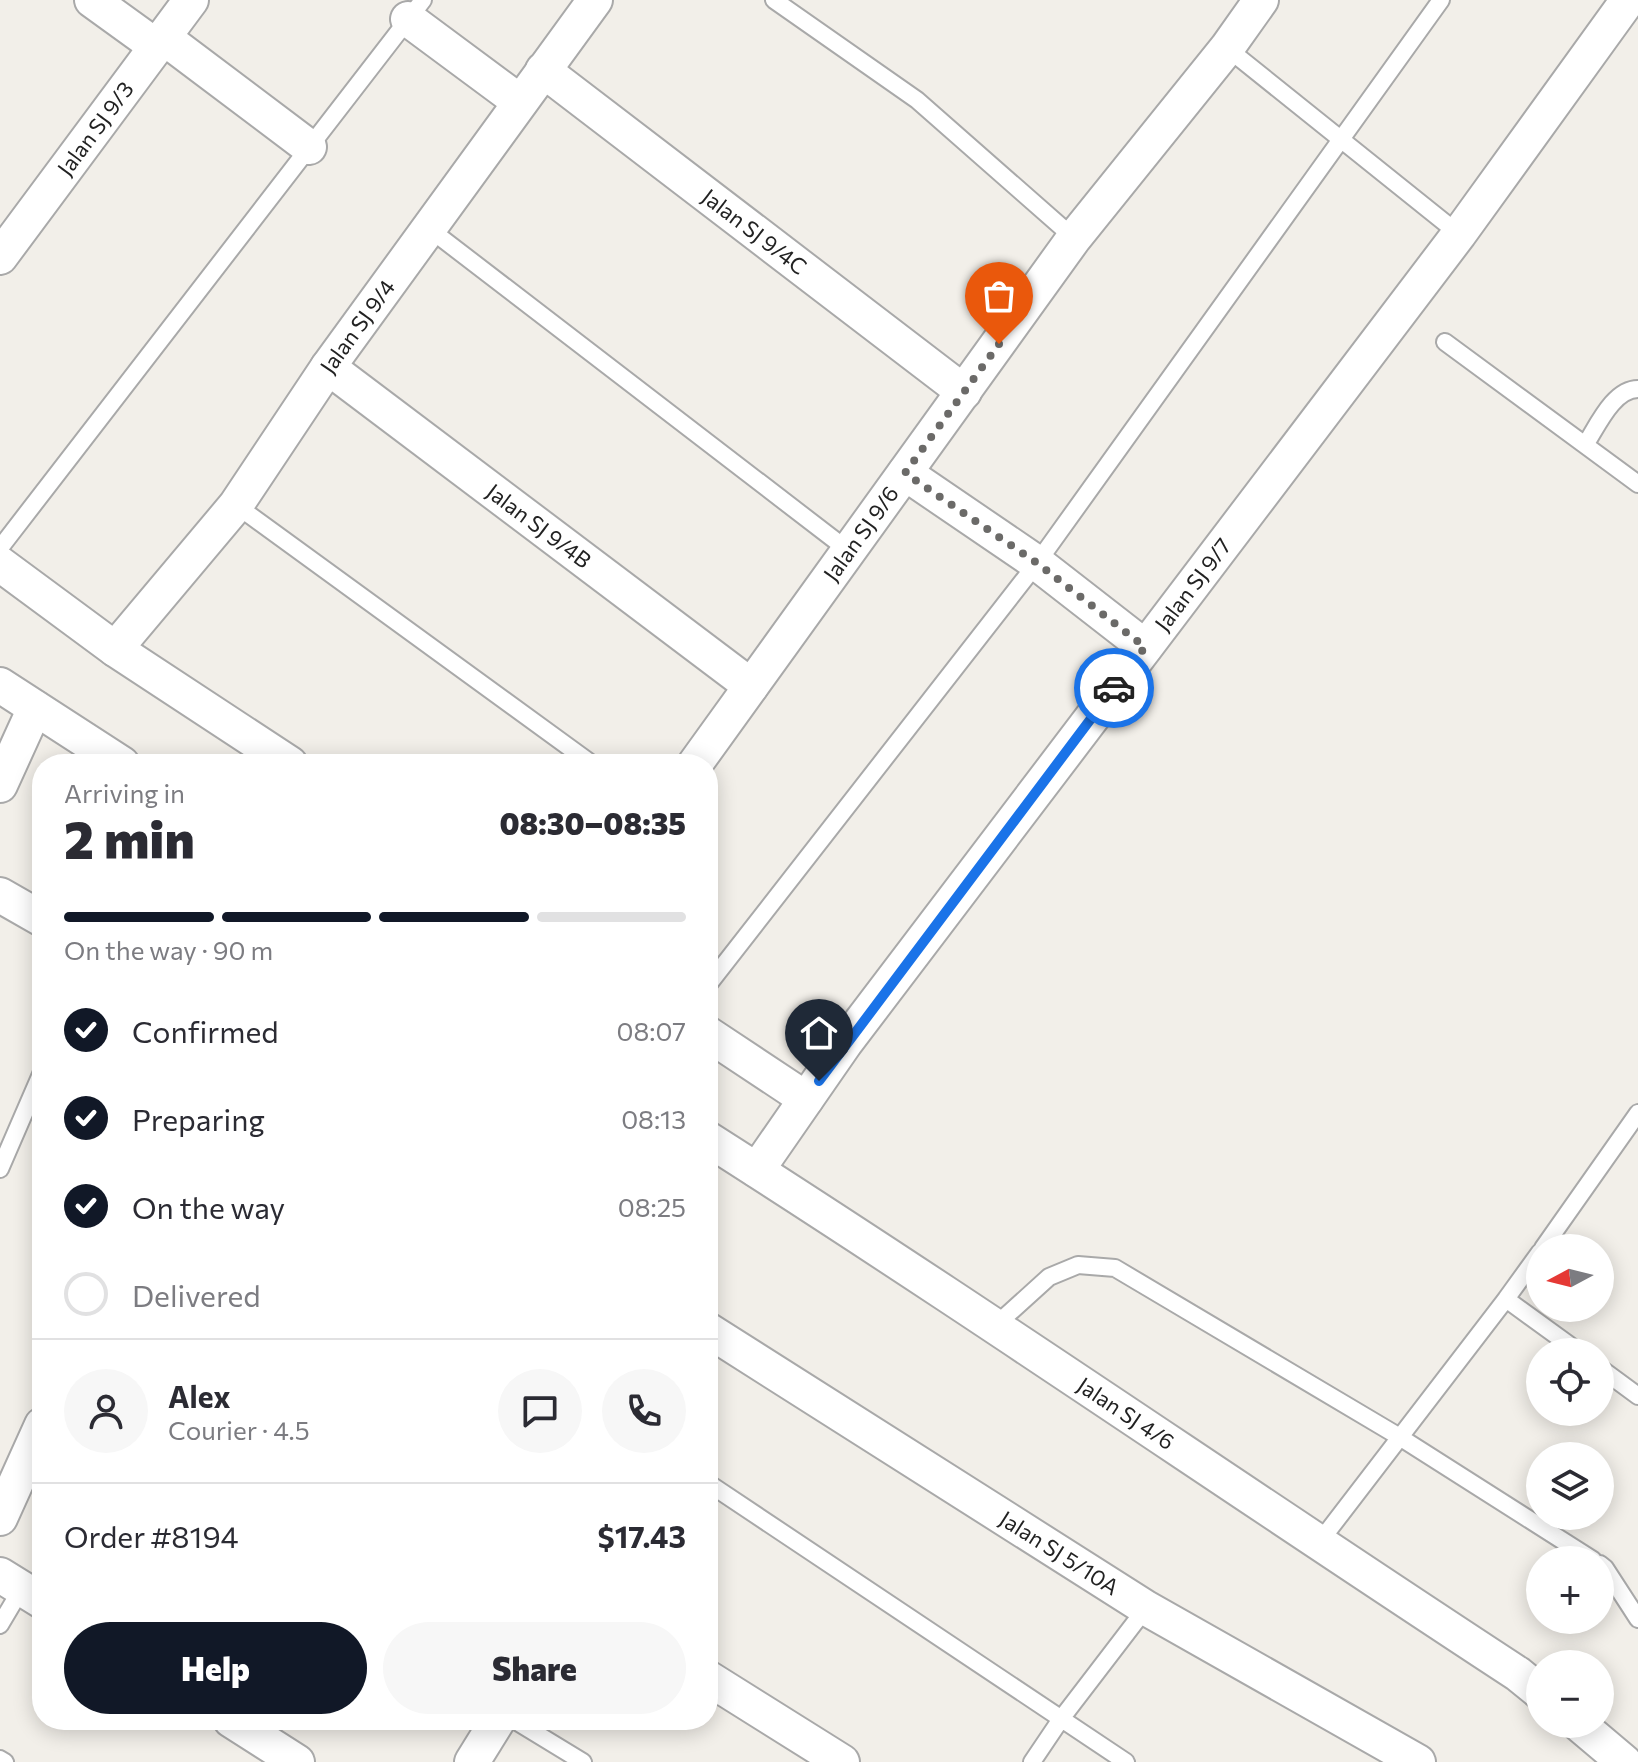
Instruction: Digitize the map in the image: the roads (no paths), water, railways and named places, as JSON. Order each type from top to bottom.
[{"type":"street","points":[[92,0],[160,42],[309,147]]},
{"type":"street","name":"Jalan SJ 9/3","points":[[0,257],[191,0]]},
{"type":"street","name":"Jalan SJ 9/6","points":[[702,754],[1074,238],[1227,48],[1261,0]]},
{"type":"street","name":"Jalan SJ 9/7","points":[[757,1170],[845,1043],[1459,234],[1628,0]]},
{"type":"street","name":"Jalan SJ 9/4","points":[[115,649],[236,505],[328,367],[543,70],[582,5]]},
{"type":"street","points":[[415,10],[520,102]]},
{"type":"street","name":"Jalan SJ 9/4C","points":[[543,70],[964,392]]},
{"type":"street","name":"Jalan SJ 9/4B","points":[[328,367],[751,686]]},
{"type":"street","points":[[905,473],[1037,563],[1145,647]]},
{"type":"street","points":[[0,564],[115,649],[275,754]]},
{"type":"street","points":[[0,685],[106,754]]},
{"type":"street","points":[[0,785],[35,708]]},
{"type":"street","points":[[0,895],[32,913]]},
{"type":"street","points":[[718,1041],[806,1099]]},
{"type":"street","name":"Jalan SJ 4/6","points":[[718,1145],[996,1325],[1318,1544],[1526,1681]]},
{"type":"street","name":"Jalan SJ 5/10A","points":[[718,1342],[1146,1608],[1418,1762]]},
{"type":"street","points":[[0,1518],[32,1450]]},
{"type":"street","points":[[718,1684],[842,1762]]},
{"type":"street","points":[[245,1730],[285,1759]]},
{"type":"street","points":[[472,1762],[492,1730]]},
{"type":"street","points":[[1596,1738],[1624,1762]]},
{"type":"lane","points":[[774,0],[917,100],[1074,238]]},
{"type":"lane","points":[[718,972],[1037,563],[1441,0]]},
{"type":"lane","points":[[0,548],[415,10]]},
{"type":"lane","points":[[1227,48],[1459,234]]},
{"type":"lane","points":[[427,227],[849,551]]},
{"type":"lane","points":[[1445,342],[1638,484]]},
{"type":"lane","points":[[1585,445],[1616,399],[1632,389],[1638,389]]},
{"type":"lane","points":[[236,505],[578,754]]},
{"type":"lane","points":[[0,1169],[32,1095]]},
{"type":"lane","points":[[1552,1234],[1638,1113]]},
{"type":"lane","points":[[996,1325],[1049,1277],[1078,1265],[1115,1268],[1398,1436],[1571,1546]]},
{"type":"lane","points":[[1318,1544],[1526,1271]]},
{"type":"lane","points":[[1506,1299],[1560,1338]]},
{"type":"lane","points":[[1614,1378],[1638,1396]]},
{"type":"lane","points":[[718,1490],[1126,1762]]},
{"type":"lane","points":[[1614,1582],[1638,1619]]},
{"type":"lane","points":[[0,1625],[21,1588]]},
{"type":"lane","points":[[1032,1762],[1146,1608]]},
{"type":"lane","points":[[530,1730],[583,1762]]},
{"type":"lane","points":[[0,1759],[5,1762]]}]
